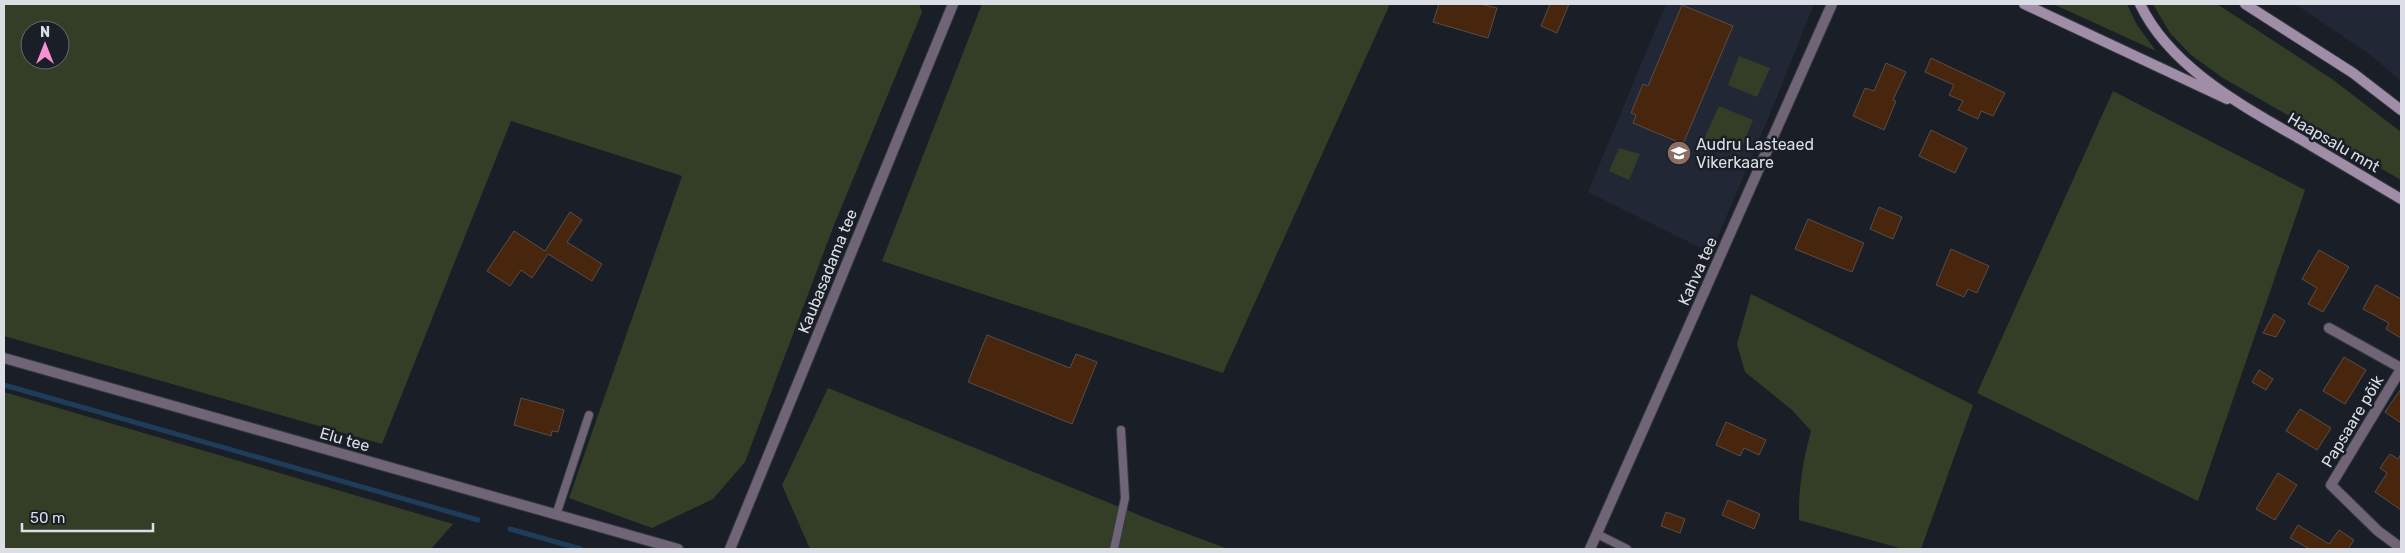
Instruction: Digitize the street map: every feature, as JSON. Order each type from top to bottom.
[{"type":"main road","points":[[2024,4],[2251,110]]},
{"type":"main road","points":[[2140,4],[2156,32],[2173,50],[2192,67],[2251,110]]},
{"type":"main road","points":[[2245,4],[2353,73],[2401,110]]},
{"type":"main road","name":"Haapsalu mnt","points":[[2251,110],[2401,199]]},
{"type":"street","name":"Kaubasadama tee","points":[[730,549],[952,4]]},
{"type":"street","name":"Kahva tee","points":[[1590,549],[1832,4]]},
{"type":"street","name":"Papsaare põik","points":[[2329,328],[2401,368],[2331,485],[2378,531],[2401,548]]},
{"type":"street","name":"Elu tee","points":[[4,358],[678,549]]},
{"type":"lane","points":[[556,515],[589,415]]},
{"type":"lane","points":[[1114,549],[1125,498],[1121,430]]},
{"type":"lane","points":[[1597,534],[1627,549]]},
{"type":"shaded area","name":"Audru Lasteaed Vikerkaare","points":[[1666,4],[1814,4],[1711,253],[1588,192]]},
{"type":"shaded area","points":[[2295,4],[2401,4],[2401,81],[2368,53]]},
{"type":"green space","points":[[4,4],[919,4],[922,12],[834,225],[745,462],[713,499],[652,528],[569,498],[682,176],[511,121],[382,444],[4,336]]},
{"type":"green space","points":[[982,4],[1390,4],[1223,373],[882,261]]},
{"type":"green space","points":[[2053,4],[2127,4],[2137,25],[2156,51]]},
{"type":"green space","points":[[2153,4],[2217,4],[2332,79],[2401,132],[2401,180],[2223,78],[2191,55],[2170,33]]},
{"type":"green space","points":[[1739,56],[1770,68],[1757,97],[1728,85]]},
{"type":"green space","points":[[2113,91],[2305,190],[2198,501],[1977,393]]},
{"type":"green space","points":[[1719,106],[1753,120],[1739,154],[1704,139]]},
{"type":"green space","points":[[1619,148],[1640,154],[1629,180],[1609,171]]},
{"type":"green space","points":[[1751,294],[1973,405],[1921,549],[1903,549],[1799,520],[1799,497],[1811,431],[1792,410],[1745,372],[1737,344]]},
{"type":"green space","points":[[828,388],[1156,522],[1228,549],[810,549],[782,485]]},
{"type":"green space","points":[[4,392],[453,524],[431,549],[4,549]]},
{"type":"building","points":[[1439,4],[1481,4],[1497,8],[1488,38],[1433,22]]},
{"type":"building","points":[[1550,4],[1569,4],[1557,33],[1541,26]]},
{"type":"building","points":[[1682,5],[1733,26],[1683,144],[1633,123],[1636,115],[1631,113],[1643,84],[1648,86]]},
{"type":"building","points":[[1931,58],[2005,93],[1993,116],[1981,111],[1978,119],[1958,110],[1963,101],[1949,95],[1954,85],[1925,72]]},
{"type":"building","points":[[1886,63],[1906,72],[1893,100],[1896,101],[1884,130],[1853,116],[1865,88],[1874,91]]},
{"type":"building","points":[[1931,130],[1967,148],[1955,173],[1919,156]]},
{"type":"building","points":[[1879,207],[1902,217],[1893,239],[1870,229]]},
{"type":"building","points":[[570,212],[582,220],[567,242],[602,264],[592,281],[548,254],[532,278],[521,270],[510,286],[487,271],[514,231],[545,251]]},
{"type":"building","points":[[1808,219],[1864,243],[1852,272],[1795,249]]},
{"type":"building","points":[[1951,249],[1989,266],[1977,293],[1968,289],[1964,297],[1936,285]]},
{"type":"building","points":[[2319,250],[2349,267],[2323,312],[2308,304],[2317,288],[2302,279]]},
{"type":"building","points":[[2376,285],[2401,299],[2401,338],[2386,329],[2389,323],[2363,309]]},
{"type":"building","points":[[2274,314],[2285,321],[2276,337],[2263,333]]},
{"type":"building","points":[[987,335],[1070,368],[1076,354],[1097,362],[1072,424],[968,382]]},
{"type":"building","points":[[2344,357],[2366,370],[2345,404],[2323,391]]},
{"type":"building","points":[[2259,370],[2273,379],[2266,390],[2252,382]]},
{"type":"building","points":[[2401,389],[2401,423],[2385,412]]},
{"type":"building","points":[[521,398],[564,410],[558,432],[552,431],[551,436],[514,425]]},
{"type":"building","points":[[2300,409],[2331,428],[2317,450],[2286,431]]},
{"type":"building","points":[[1726,422],[1766,440],[1759,455],[1744,448],[1740,456],[1716,445]]},
{"type":"building","points":[[2390,454],[2398,459],[2401,454],[2401,510],[2375,492],[2387,473],[2380,468]]},
{"type":"building","points":[[2278,473],[2297,485],[2275,520],[2256,509]]},
{"type":"building","points":[[1728,500],[1760,514],[1754,529],[1722,515]]},
{"type":"building","points":[[1666,512],[1685,519],[1680,533],[1661,526]]},
{"type":"building","points":[[2298,525],[2329,544],[2339,530],[2354,540],[2348,549],[2310,549],[2290,538]]},
{"type":"waterway","points":[[4,385],[478,520]]},
{"type":"waterway","points":[[510,529],[581,549]]},
{"type":"place","name":"Audru Lasteaed Vikerkaare","points":[[1679,153]]}]
